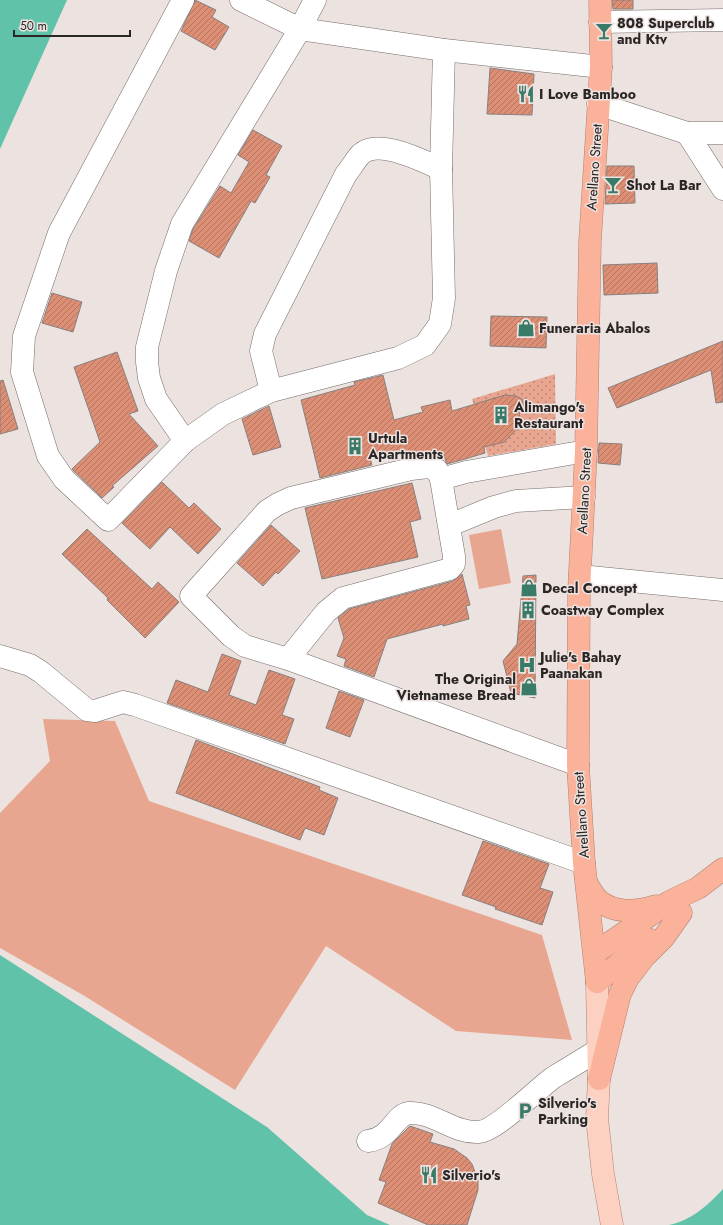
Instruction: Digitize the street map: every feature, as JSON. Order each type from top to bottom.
[{"type":"highway","name":"Arellano Street","points":[[597,982],[586,874],[578,765],[580,576],[586,450],[590,241],[601,67],[600,0]]},
{"type":"highway","points":[[597,982],[631,952],[675,907],[723,869]]},
{"type":"highway","points":[[586,874],[597,900],[611,908],[628,911],[649,908],[675,907]]},
{"type":"highway","points":[[595,953],[675,907]]},
{"type":"highway","points":[[599,1079],[617,1007],[628,978],[644,957],[664,937],[675,907]]},
{"type":"main road","points":[[597,982],[599,1079],[597,1118],[603,1174],[612,1225]]},
{"type":"street","points":[[183,0],[60,233],[24,336],[22,372],[48,456],[64,479],[108,520],[185,441],[223,414],[271,391],[398,358],[425,345],[440,324],[444,298],[441,169],[444,50]]},
{"type":"street","points":[[241,0],[300,29],[444,50],[601,67]]},
{"type":"street","points":[[185,441],[156,399],[149,378],[147,362],[148,341],[166,271],[182,224],[300,29],[315,0]]},
{"type":"street","points":[[600,22],[723,20]]},
{"type":"street","points":[[598,104],[687,133],[723,133]]},
{"type":"street","points":[[687,133],[723,189]]},
{"type":"street","points":[[271,391],[261,351],[265,334],[346,174],[362,153],[374,149],[393,149],[441,169]]},
{"type":"street","points":[[441,479],[471,471],[586,450]]},
{"type":"street","points":[[288,660],[326,612],[343,598],[450,569],[454,564],[450,525],[441,479],[437,470],[428,467],[411,469],[291,498],[278,504],[267,511],[191,596],[231,636],[245,646],[288,660],[578,765]]},
{"type":"street","points":[[450,525],[494,507],[516,501],[584,497]]},
{"type":"street","points":[[580,576],[723,590]]},
{"type":"street","points":[[0,656],[30,665],[42,672],[87,710],[95,711],[123,702],[135,705],[586,874]]},
{"type":"street","points":[[368,1141],[377,1140],[384,1136],[402,1115],[409,1113],[421,1114],[468,1132],[486,1131],[554,1078],[598,1050]]},
{"type":"shaded area","points":[[0,0],[67,0],[0,149]]},
{"type":"shaded area","points":[[555,374],[556,444],[488,456],[472,399]]},
{"type":"shaded area","points":[[501,529],[511,583],[479,589],[469,535]]},
{"type":"shaded area","points":[[43,719],[115,721],[149,801],[542,935],[572,1040],[456,1031],[326,946],[235,1090],[83,995],[0,948],[0,813],[50,761]]},
{"type":"shaded area","points":[[0,955],[267,1127],[367,1215],[390,1225],[0,1225]]},
{"type":"shaded area","points":[[723,1189],[723,1225],[669,1225],[685,1220],[699,1212]]},
{"type":"building","points":[[195,0],[216,10],[212,17],[229,27],[215,50],[181,31]]},
{"type":"building","points":[[612,0],[633,0],[633,9],[613,9]]},
{"type":"building","points":[[490,68],[534,74],[532,115],[487,114]]},
{"type":"building","points":[[253,130],[282,146],[266,175],[270,177],[255,203],[251,201],[219,258],[189,241],[193,229],[220,186],[231,193],[249,162],[238,155]]},
{"type":"building","points":[[607,166],[634,166],[635,203],[605,204]]},
{"type":"building","points":[[657,263],[658,293],[604,295],[603,265]]},
{"type":"building","points":[[52,293],[82,302],[73,332],[42,323]]},
{"type":"building","points":[[491,316],[547,317],[546,348],[490,346]]},
{"type":"building","points":[[723,341],[723,402],[716,403],[711,370],[617,408],[608,388]]},
{"type":"building","points":[[117,352],[138,411],[129,414],[158,446],[112,486],[114,487],[102,498],[72,469],[100,442],[74,367]]},
{"type":"building","points":[[383,375],[394,420],[423,412],[421,407],[450,400],[452,411],[505,395],[516,396],[522,399],[524,404],[519,414],[521,420],[518,428],[504,442],[484,447],[485,453],[465,459],[447,464],[443,453],[434,456],[433,452],[404,458],[402,450],[370,458],[372,465],[320,478],[301,400],[355,385],[354,382]]},
{"type":"building","points":[[3,380],[18,429],[0,434],[0,381]]},
{"type":"building","points":[[269,406],[281,447],[253,455],[242,419]]},
{"type":"building","points":[[599,443],[622,444],[620,465],[598,463]]},
{"type":"building","points":[[162,482],[189,508],[194,503],[221,529],[198,554],[170,527],[150,549],[122,523]]},
{"type":"building","points":[[412,483],[421,519],[410,522],[418,557],[322,579],[305,508]]},
{"type":"building","points":[[271,525],[300,551],[278,574],[276,572],[263,586],[237,563]]},
{"type":"building","points":[[87,529],[152,589],[158,582],[179,602],[145,638],[107,600],[108,598],[62,554]]},
{"type":"building","points":[[462,574],[470,605],[466,606],[469,619],[443,626],[443,624],[387,639],[374,677],[344,666],[346,659],[337,656],[344,638],[338,618],[349,609],[453,581]]},
{"type":"building","name":"Coastway Complex","points":[[536,575],[535,698],[511,693],[503,661],[517,644],[523,576]]},
{"type":"building","points":[[222,654],[241,661],[229,695],[256,705],[269,670],[295,679],[282,715],[294,719],[285,744],[167,703],[176,680],[208,692]]},
{"type":"building","points":[[339,691],[364,700],[350,737],[326,728]]},
{"type":"building","points":[[196,740],[320,787],[319,790],[338,798],[324,835],[305,828],[300,840],[176,793]]},
{"type":"building","points":[[483,841],[549,864],[540,888],[553,892],[542,925],[495,909],[496,907],[462,895]]},
{"type":"building","name":"Silverio's","points":[[410,1126],[433,1134],[430,1142],[454,1149],[467,1158],[472,1164],[478,1180],[478,1190],[467,1225],[428,1225],[378,1203],[386,1182],[379,1180],[392,1144]]},
{"type":"place","name":"808 Superclub and Ktv","points":[[604,31]]},
{"type":"place","name":"I Love Bamboo","points":[[526,94]]},
{"type":"place","name":"Shot La Bar","points":[[613,185]]},
{"type":"place","name":"Funeraria Abalos","points":[[526,328]]},
{"type":"place","name":"Alimango's Restaurant","points":[[501,415]]},
{"type":"place","name":"Urtula Apartments","points":[[355,446]]},
{"type":"place","name":"Decal Concept","points":[[529,588]]},
{"type":"place","name":"Coastway Complex","points":[[528,610]]},
{"type":"place","name":"Julie's Bahay Paanakan","points":[[527,665]]},
{"type":"place","name":"The Original Vietnamese Bread","points":[[529,687]]},
{"type":"place","name":"Silverio's Parking","points":[[525,1111]]},
{"type":"place","name":"Silverio's","points":[[429,1175]]}]
